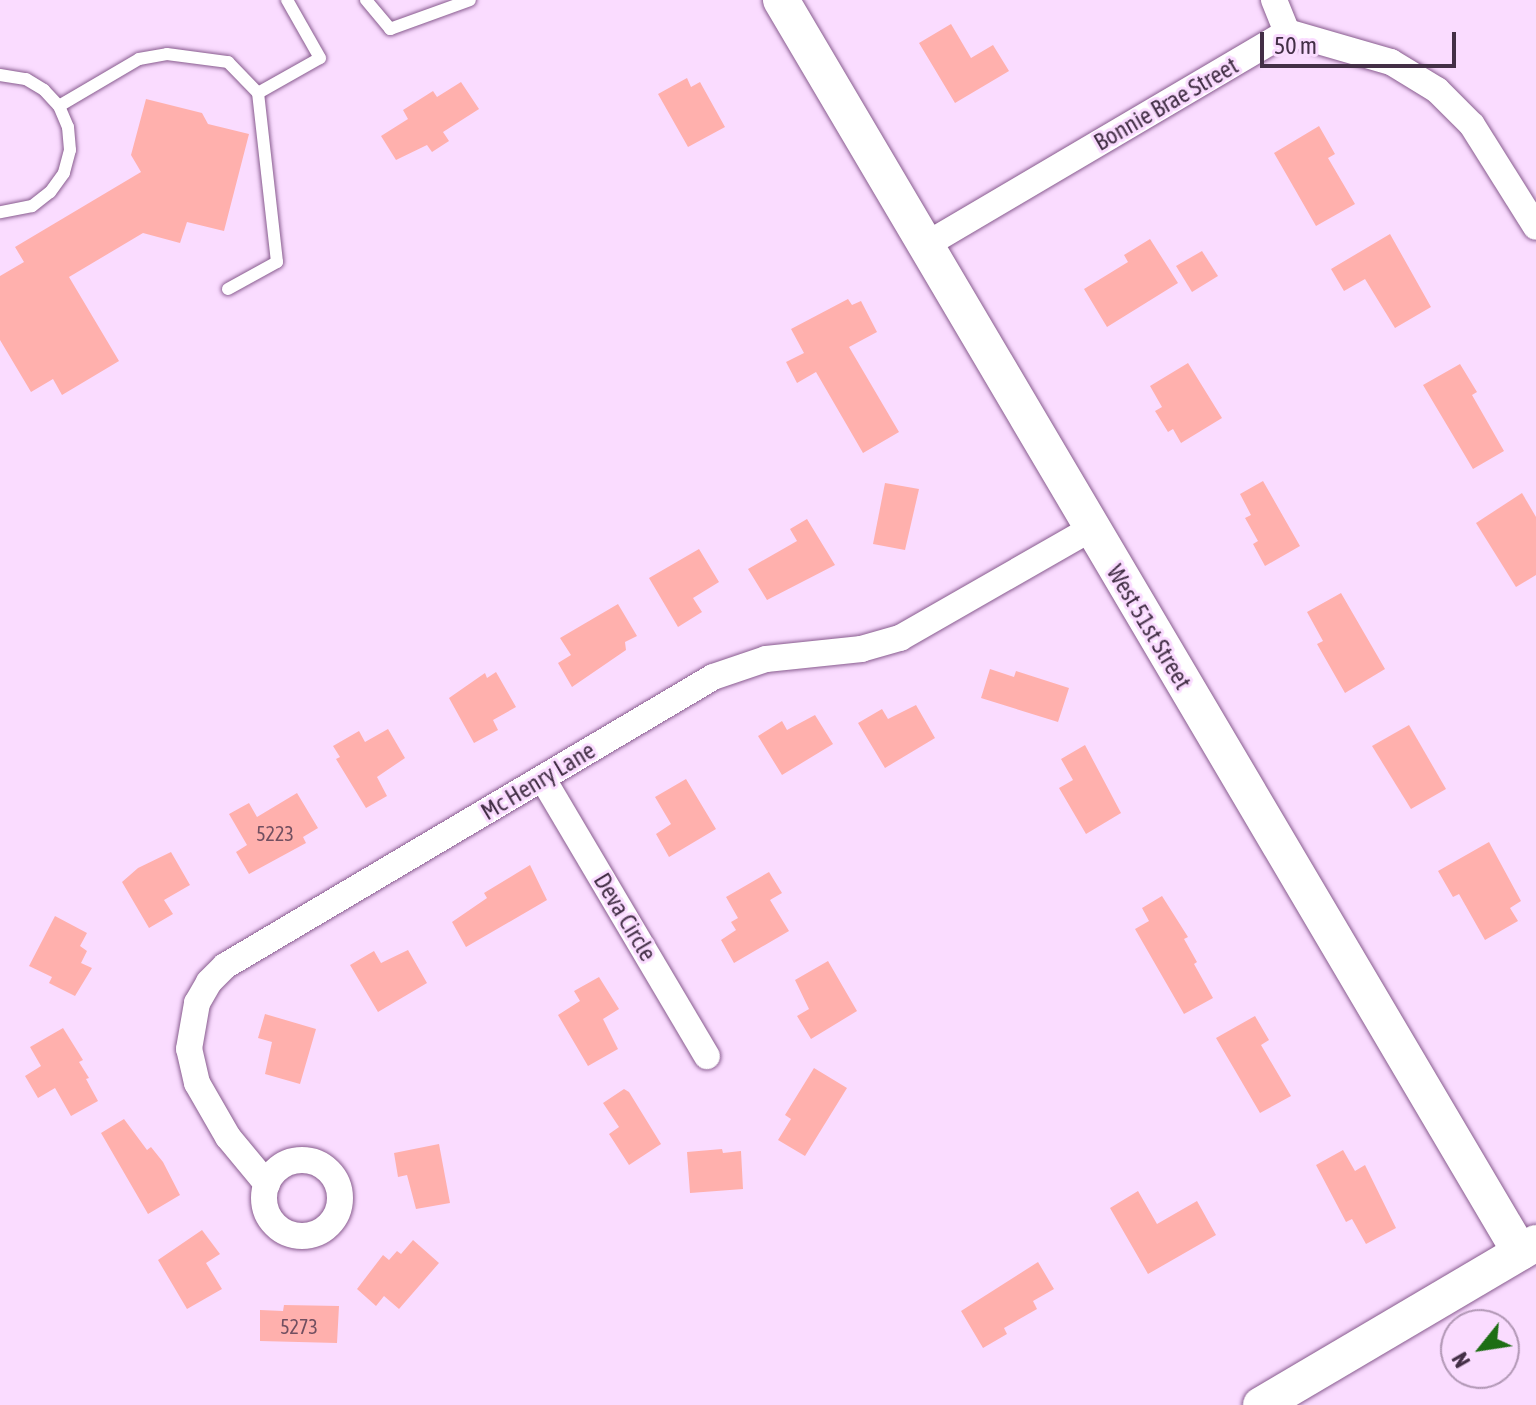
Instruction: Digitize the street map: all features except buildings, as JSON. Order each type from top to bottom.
[{"type":"street","name":"West 51st Street","points":[[781,0],[1090,529],[1528,1248]]},
{"type":"street","points":[[1274,0],[1287,32],[1391,62],[1437,90],[1472,125],[1536,227]]},
{"type":"street","name":"Bonnie Brae Street","points":[[924,246],[1287,32]]},
{"type":"street","name":"Mc Henry Lane","points":[[267,1184],[228,1137],[195,1076],[189,1049],[190,1024],[209,982],[236,958],[727,671],[766,659],[861,649],[900,638],[1090,529]]},
{"type":"street","name":"Deva Circle","points":[[543,779],[707,1056]]},
{"type":"street","points":[[1261,1405],[1528,1248]]},
{"type":"lane","points":[[258,93],[320,58],[287,0]]},
{"type":"lane","points":[[366,0],[390,29],[470,0]]},
{"type":"lane","points":[[59,106],[139,59],[167,54],[228,62],[258,93],[277,262],[228,289]]},
{"type":"lane","points":[[0,75],[26,79],[44,90],[59,106],[68,127],[70,150],[64,173],[50,192],[32,206],[0,212]]}]
